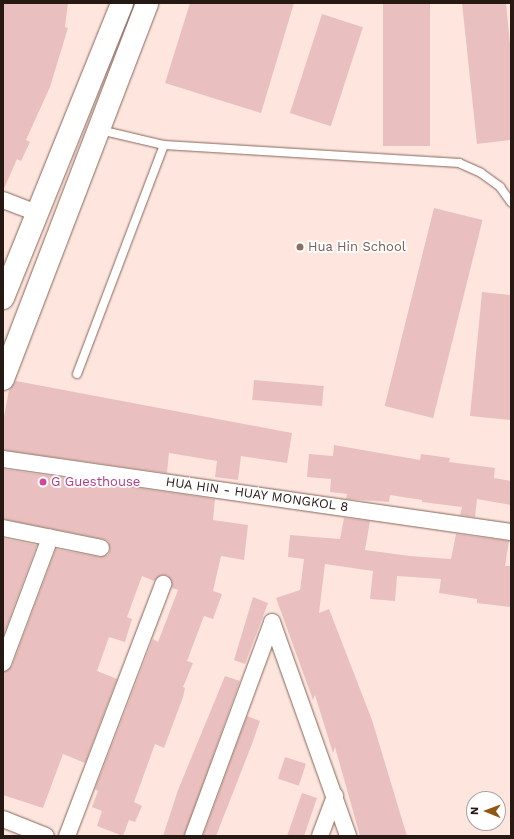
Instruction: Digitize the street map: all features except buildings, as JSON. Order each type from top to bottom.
[{"type":"main road","points":[[3,298],[122,3]]},
{"type":"main road","points":[[3,379],[147,3]]},
{"type":"main road","points":[[74,121],[98,130]]},
{"type":"street","points":[[3,200],[37,213]]},
{"type":"street","name":"HUA HIN - HUAY MONGKOL 8","points":[[3,459],[511,532]]},
{"type":"street","points":[[3,528],[101,548]]},
{"type":"street","points":[[3,663],[50,538]]},
{"type":"street","points":[[67,836],[163,584]]},
{"type":"street","points":[[193,836],[272,622],[348,836]]},
{"type":"street","points":[[320,836],[335,796]]},
{"type":"street","points":[[3,819],[46,836]]},
{"type":"lane","points":[[98,130],[164,145],[459,164],[481,173],[500,187],[511,202]]},
{"type":"lane","points":[[77,374],[164,145]]},
{"type":"place","name":"Hua Hin School","points":[[300,247]]},
{"type":"place","name":"G Guesthouse","points":[[43,482]]}]
